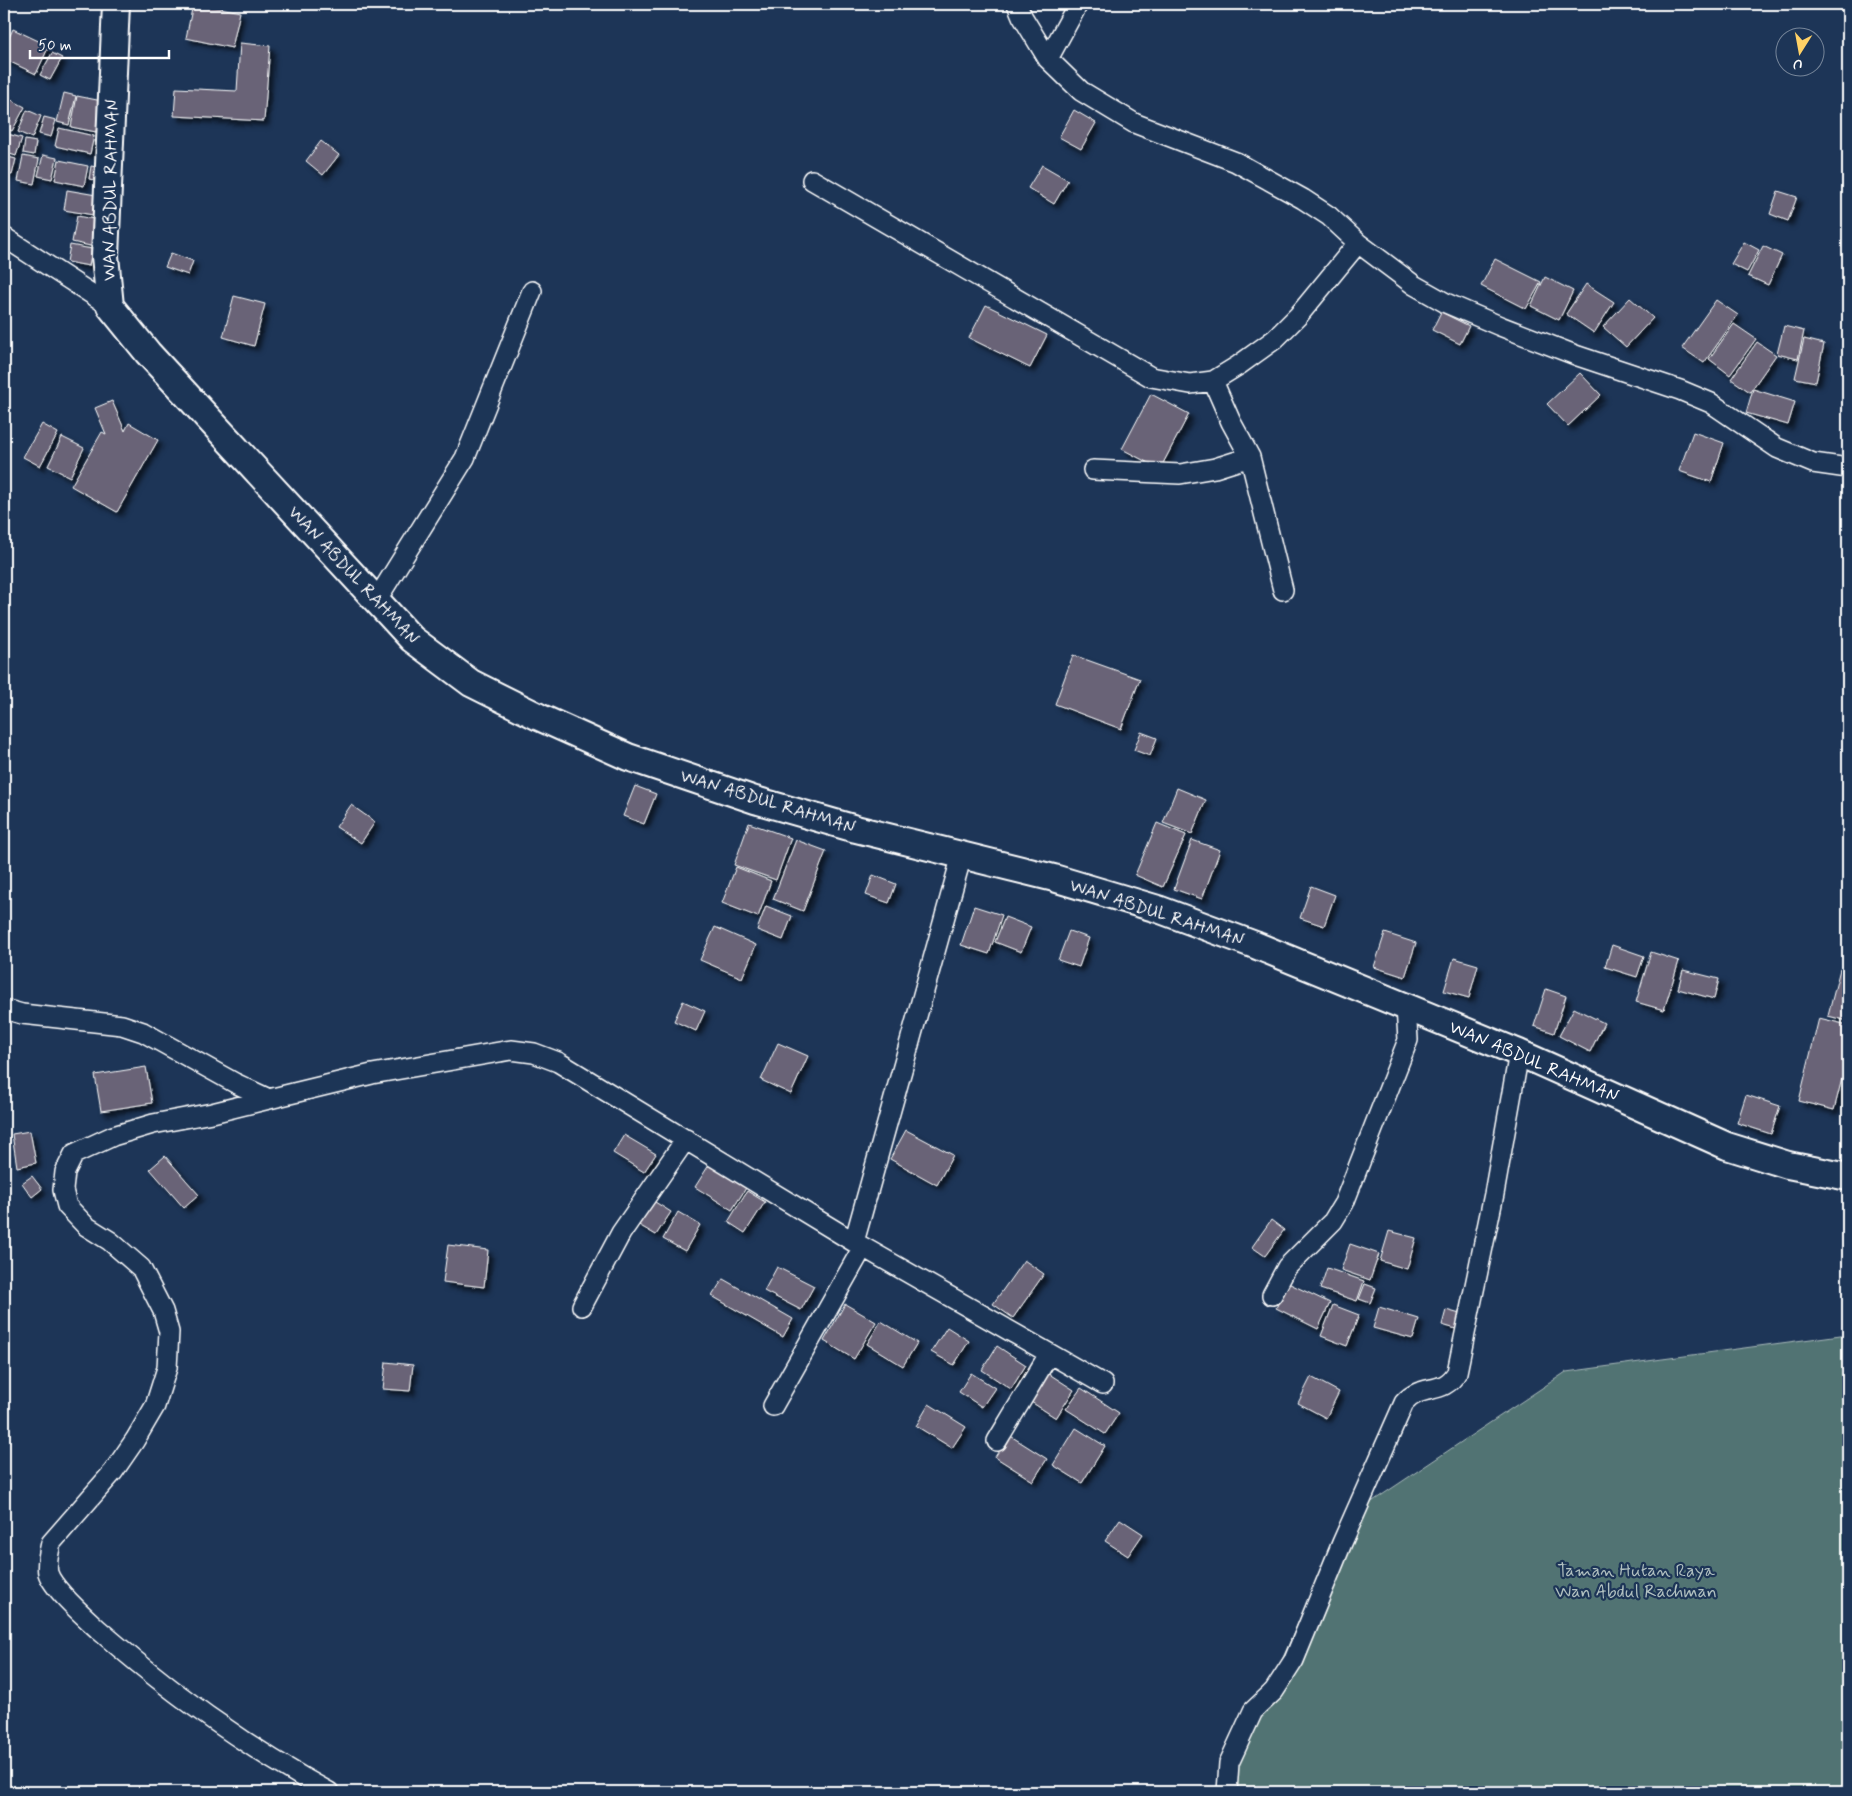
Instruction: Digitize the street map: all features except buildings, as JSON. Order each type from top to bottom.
[{"type":"street","name":"WAN ABDUL RAHMAN","points":[[116,4],[105,256],[110,306],[148,353],[412,639],[471,683],[539,717],[610,749],[755,800],[856,828],[1054,878],[1158,909],[1255,945],[1406,1006],[1518,1053],[1727,1146],[1788,1165],[1848,1177]]},
{"type":"street","points":[[1017,4],[1022,16],[1048,59],[1081,91],[1134,123],[1236,162],[1303,199],[1329,216],[1358,243],[1414,285],[1446,303],[1578,356],[1680,390],[1711,404],[1777,448],[1813,462],[1848,468]]},
{"type":"street","points":[[1048,59],[1078,4]]},
{"type":"street","points":[[812,180],[1152,377],[1190,384],[1213,381],[1276,339],[1298,316],[1358,243]]},
{"type":"street","points":[[4,237],[110,306]]},
{"type":"street","points":[[376,601],[466,458],[532,291]]},
{"type":"street","points":[[1213,381],[1250,456],[1284,590]]},
{"type":"street","points":[[1093,470],[1180,474],[1215,468],[1250,456]]},
{"type":"street","points":[[773,1406],[859,1245],[962,855]]},
{"type":"street","points":[[1272,1295],[1287,1267],[1333,1221],[1344,1202],[1408,1040],[1406,1006]]},
{"type":"street","points":[[4,1009],[22,1014],[122,1024],[143,1032],[235,1083],[269,1099]]},
{"type":"street","points":[[329,1792],[304,1779],[207,1718],[136,1663],[83,1616],[48,1574],[48,1556],[51,1543],[113,1472],[136,1440],[155,1406],[168,1359],[169,1332],[164,1310],[141,1268],[110,1241],[86,1226],[68,1206],[63,1190],[65,1172],[74,1154],[113,1136],[153,1124],[212,1113],[372,1074],[511,1050],[534,1053],[558,1062],[859,1245],[1103,1384]]},
{"type":"street","points":[[1227,1792],[1229,1763],[1253,1711],[1274,1690],[1294,1660],[1342,1544],[1404,1403],[1410,1395],[1446,1386],[1453,1380],[1457,1372],[1494,1194],[1518,1053]]},
{"type":"street","points":[[582,1306],[621,1233],[686,1139]]},
{"type":"street","points":[[997,1442],[1049,1354]]},
{"type":"green space","name":"Taman Hutan Raya Wan Abdul Rachman","points":[[1848,1334],[1848,1792],[1224,1792],[1343,1521],[1566,1372]]}]
